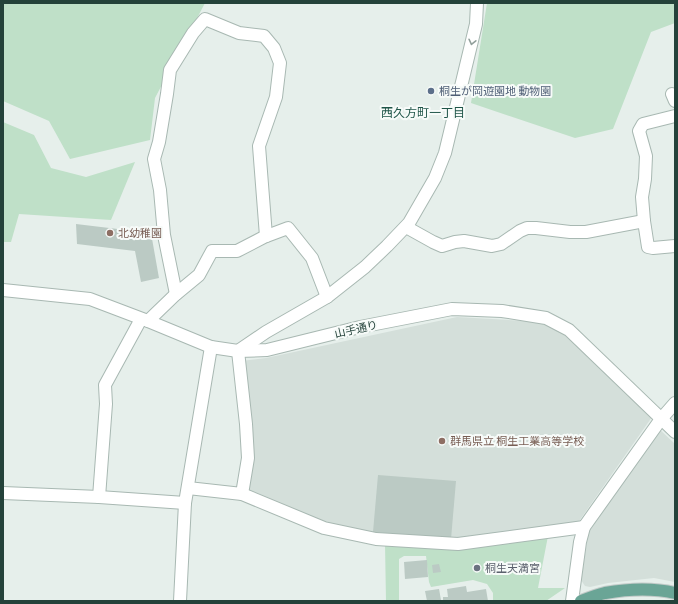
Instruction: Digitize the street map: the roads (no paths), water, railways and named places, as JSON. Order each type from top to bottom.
[{"type":"main road","points":[[581,601],[604,593],[625,590],[646,589],[675,593]]},
{"type":"street","points":[[242,494],[248,458],[238,351],[266,332],[327,297],[387,246],[413,218],[435,178],[445,153],[476,24],[477,3]]},
{"type":"street","points":[[176,294],[164,236],[160,190],[154,159],[159,142],[170,70],[193,33],[206,19],[239,33],[264,36],[274,48],[280,63],[276,97],[259,146],[266,236]]},
{"type":"street","points":[[675,116],[643,124],[639,131],[646,156],[645,179],[642,197],[648,247],[675,246]]},
{"type":"street","points":[[406,227],[442,246],[464,241],[492,246],[501,244],[527,228],[586,232],[644,221]]},
{"type":"street","points":[[99,497],[106,404],[105,385],[145,320],[199,275],[212,251],[237,251],[266,236],[288,228],[312,258],[327,297]]},
{"type":"street","name":"山手通り","points":[[3,290],[90,299],[211,347],[238,351],[268,350],[360,327],[452,309],[502,311],[546,318],[569,330],[675,432]]},
{"type":"street","points":[[180,601],[185,503],[211,347]]},
{"type":"street","points":[[572,601],[580,542],[584,527],[661,419],[675,403]]},
{"type":"street","points":[[188,488],[242,494],[324,528],[376,539],[458,544],[584,527]]},
{"type":"street","points":[[3,493],[99,497],[185,503]]},
{"type":"place","name":"桐生が岡遊園地 動物園","points":[[431,91]]},
{"type":"place","name":"北幼稚園","points":[[110,233]]},
{"type":"place","name":"群馬県立 桐生工業高等学校","points":[[442,441]]},
{"type":"place","name":"桐生天満宮","points":[[477,568]]},
{"type":"district","name":"西久方町一丁目","points":[[423,113]]}]
